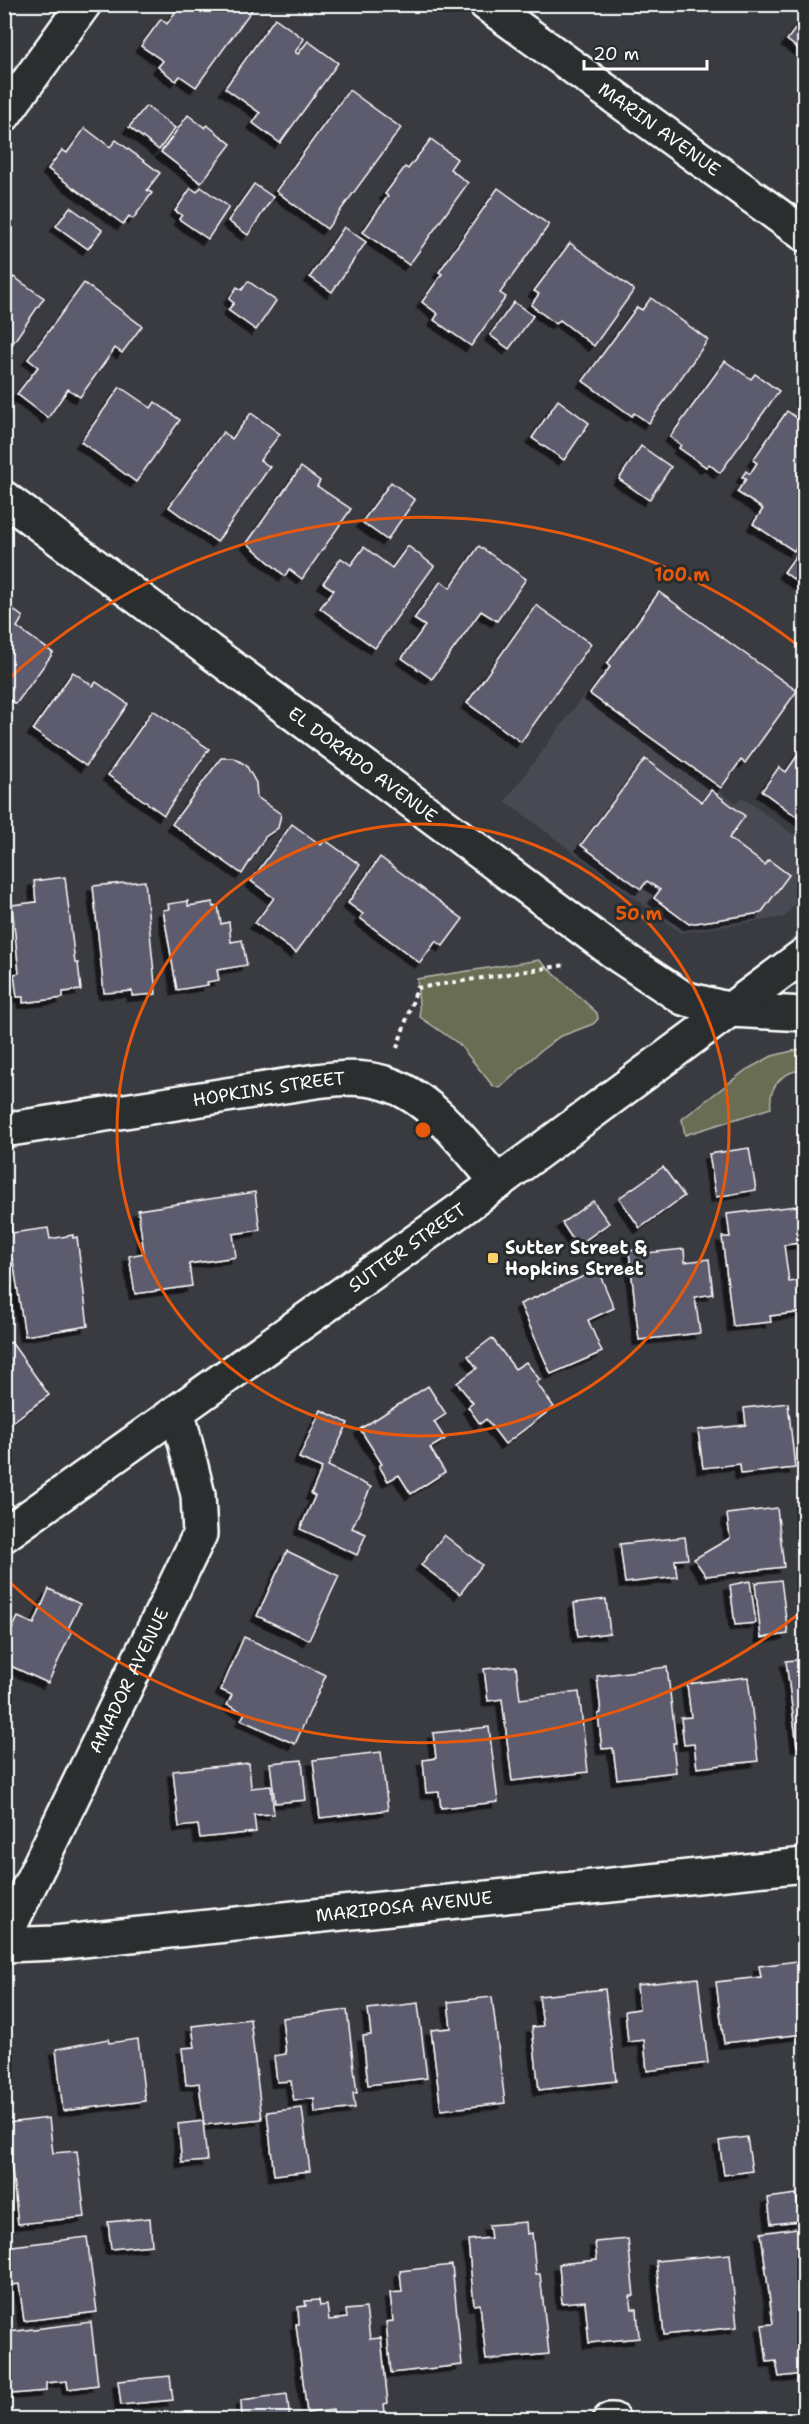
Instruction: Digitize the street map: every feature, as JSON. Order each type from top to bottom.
[{"type":"street","points":[[4,115],[84,4]]},
{"type":"street","name":"MARIN AVENUE","points":[[486,4],[804,234]]},
{"type":"street","name":"EL DORADO AVENUE","points":[[4,498],[621,957],[683,998],[731,1010],[804,1014]]},
{"type":"street","name":"SUTTER STREET","points":[[4,1535],[498,1183],[804,955]]},
{"type":"street","name":"HOPKINS STREET","points":[[4,1130],[351,1077],[386,1083],[423,1103],[455,1133],[498,1183]]},
{"type":"street","name":"AMADOR AVENUE","points":[[4,1938],[200,1534],[198,1495],[178,1413]]},
{"type":"street","name":"MARIPOSA AVENUE","points":[[4,1945],[54,1943],[804,1865]]},
{"type":"path","points":[[386,1083],[417,988],[621,957]]},
{"type":"shaded area","points":[[584,695],[736,803],[742,797],[804,842],[804,891],[785,917],[681,933],[505,801]]},
{"type":"green space","points":[[539,960],[597,1013],[598,1019],[593,1024],[559,1037],[500,1088],[493,1086],[459,1044],[420,1017],[417,979]]},
{"type":"green space","points":[[804,1048],[804,1070],[790,1073],[778,1081],[772,1093],[771,1108],[685,1135],[682,1119],[746,1070],[772,1056]]},
{"type":"building","points":[[181,4],[250,4],[254,7],[196,87],[180,76],[176,81],[158,67],[163,61],[141,46],[161,19],[167,24]]},
{"type":"building","points":[[804,17],[804,53],[787,40]]},
{"type":"building","points":[[275,18],[304,39],[295,52],[298,54],[308,41],[338,63],[280,143],[253,123],[260,113],[225,88]]},
{"type":"building","points":[[349,90],[401,128],[327,229],[276,191]]},
{"type":"building","points":[[146,106],[175,128],[159,150],[129,127]]},
{"type":"building","points":[[188,115],[205,128],[207,125],[231,144],[201,183],[161,152]]},
{"type":"building","points":[[85,128],[110,147],[116,140],[160,173],[147,190],[152,193],[133,219],[129,216],[123,224],[48,169],[62,150],[67,153]]},
{"type":"building","points":[[431,139],[457,159],[450,169],[468,183],[409,265],[363,232],[388,196],[385,194],[405,167],[408,169]]},
{"type":"building","points":[[254,184],[273,197],[248,235],[228,221]]},
{"type":"building","points":[[201,187],[229,207],[208,239],[179,219],[182,215],[175,211],[191,188],[197,192]]},
{"type":"building","points":[[498,188],[549,225],[500,293],[506,297],[471,346],[434,320],[438,314],[422,302],[442,274],[439,272]]},
{"type":"building","points":[[70,207],[102,230],[88,249],[56,226]]},
{"type":"building","points":[[344,227],[366,242],[332,292],[310,277]]},
{"type":"building","points":[[570,243],[634,290],[594,346],[560,320],[556,324],[531,305],[539,294],[534,291]]},
{"type":"building","points":[[14,277],[44,298],[4,356],[4,280],[9,283]]},
{"type":"building","points":[[248,281],[276,301],[256,330],[228,310],[234,303],[229,299],[237,287],[242,290]]},
{"type":"building","points":[[84,283],[142,326],[122,353],[115,348],[80,397],[68,389],[48,418],[17,394],[38,367],[28,359]]},
{"type":"building","points":[[651,298],[708,340],[649,423],[634,413],[632,416],[583,381],[637,307],[642,310]]},
{"type":"building","points":[[514,302],[533,316],[509,349],[490,335]]},
{"type":"building","points":[[725,361],[751,379],[755,374],[779,391],[720,473],[709,464],[706,467],[679,448],[681,445],[670,437]]},
{"type":"building","points":[[120,387],[151,408],[155,402],[180,420],[136,482],[81,442]]},
{"type":"building","points":[[558,400],[589,423],[564,460],[532,438]]},
{"type":"building","points":[[787,411],[804,423],[804,535],[794,551],[753,524],[763,509],[737,492],[746,479],[742,477],[746,471],[750,474],[757,463],[753,460]]},
{"type":"building","points":[[251,413],[280,434],[260,460],[270,467],[217,542],[169,507],[223,432],[232,439]]},
{"type":"building","points":[[641,446],[671,467],[649,500],[619,479]]},
{"type":"building","points":[[301,467],[320,481],[317,486],[351,509],[302,579],[289,569],[285,576],[247,543]]},
{"type":"building","points":[[391,482],[415,500],[387,540],[362,522]]},
{"type":"building","points":[[804,544],[804,587],[784,572]]},
{"type":"building","points":[[408,546],[434,566],[375,648],[320,608],[334,590],[323,583],[341,558],[351,565],[364,547],[392,568]]},
{"type":"building","points":[[479,546],[526,579],[497,621],[481,611],[432,679],[402,658],[425,626],[414,619],[441,581],[450,588]]},
{"type":"building","points":[[659,592],[797,691],[745,763],[741,760],[721,788],[590,694],[610,667],[607,664]]},
{"type":"building","points":[[4,603],[23,617],[17,627],[53,653],[16,704],[4,696]]},
{"type":"building","points":[[536,605],[591,644],[521,742],[467,703]]},
{"type":"building","points":[[73,672],[93,686],[96,682],[128,704],[86,766],[33,730]]},
{"type":"building","points":[[153,710],[209,749],[164,815],[108,775]]},
{"type":"building","points":[[804,746],[804,822],[762,791],[779,767],[786,772]]},
{"type":"building","points":[[221,758],[234,758],[246,765],[256,783],[257,797],[281,814],[278,828],[265,837],[242,874],[172,824]]},
{"type":"building","points":[[645,759],[702,802],[711,790],[745,816],[729,838],[765,865],[769,860],[789,875],[761,913],[689,924],[654,898],[660,890],[647,881],[641,889],[581,845]]},
{"type":"building","points":[[292,824],[321,845],[325,840],[360,865],[296,953],[255,923],[274,898],[251,881]]},
{"type":"building","points":[[380,857],[463,919],[443,946],[436,941],[420,963],[360,918],[363,914],[348,903]]},
{"type":"building","points":[[65,877],[75,963],[78,963],[81,990],[63,992],[63,998],[23,1003],[23,997],[17,997],[14,974],[19,973],[12,905],[36,902],[34,881]]},
{"type":"building","points":[[145,881],[156,994],[132,996],[132,991],[104,993],[93,886]]},
{"type":"building","points":[[188,901],[188,906],[213,902],[213,907],[218,906],[221,924],[229,922],[231,942],[242,940],[247,965],[217,970],[219,980],[207,982],[208,985],[177,990],[163,910],[169,909],[168,904]]},
{"type":"building","points":[[749,1148],[756,1190],[716,1197],[709,1154]]},
{"type":"building","points":[[663,1167],[684,1196],[640,1228],[619,1198]]},
{"type":"building","points":[[255,1192],[260,1230],[233,1234],[236,1257],[189,1264],[192,1286],[135,1294],[129,1256],[144,1253],[138,1210]]},
{"type":"building","points":[[593,1201],[609,1223],[577,1246],[562,1223]]},
{"type":"building","points":[[797,1206],[801,1243],[784,1245],[789,1282],[804,1280],[804,1312],[770,1316],[771,1322],[733,1326],[722,1237],[730,1237],[727,1214]]},
{"type":"building","points":[[10,1221],[12,1233],[48,1228],[50,1239],[73,1235],[73,1238],[77,1237],[88,1326],[25,1336],[13,1260],[4,1261],[4,1222]]},
{"type":"building","points":[[646,1249],[647,1253],[684,1249],[685,1262],[709,1259],[713,1294],[695,1297],[700,1333],[639,1340],[629,1251]]},
{"type":"building","points":[[598,1270],[614,1308],[588,1320],[602,1352],[551,1374],[520,1304]]},
{"type":"building","points":[[492,1338],[515,1369],[526,1362],[540,1380],[536,1382],[554,1407],[505,1444],[486,1419],[480,1424],[468,1407],[473,1403],[457,1383],[477,1368],[468,1356]]},
{"type":"building","points":[[11,1342],[49,1395],[4,1428],[4,1347]]},
{"type":"building","points":[[428,1386],[446,1414],[434,1422],[445,1439],[430,1448],[445,1472],[411,1494],[399,1475],[388,1481],[379,1466],[382,1464],[360,1429]]},
{"type":"building","points":[[788,1403],[795,1468],[741,1474],[740,1464],[703,1468],[698,1430],[746,1425],[744,1408]]},
{"type":"building","points":[[321,1410],[348,1423],[328,1466],[371,1487],[352,1528],[366,1534],[357,1555],[300,1529],[315,1496],[311,1494],[322,1468],[299,1458]]},
{"type":"building","points":[[777,1508],[784,1567],[706,1576],[694,1559],[730,1538],[727,1514]]},
{"type":"building","points":[[444,1535],[482,1565],[460,1594],[421,1565]]},
{"type":"building","points":[[685,1537],[688,1559],[675,1560],[677,1577],[625,1583],[620,1544]]},
{"type":"building","points":[[287,1551],[339,1576],[309,1640],[257,1616]]},
{"type":"building","points":[[781,1580],[788,1634],[761,1638],[755,1583]]},
{"type":"building","points":[[750,1581],[756,1623],[735,1625],[730,1585]]},
{"type":"building","points":[[49,1589],[80,1604],[68,1629],[72,1631],[48,1683],[4,1663],[4,1646],[18,1617],[34,1624]]},
{"type":"building","points":[[606,1599],[610,1633],[578,1637],[574,1603]]},
{"type":"building","points":[[244,1637],[326,1675],[295,1744],[241,1720],[245,1713],[227,1705],[232,1695],[221,1690]]},
{"type":"building","points":[[804,1659],[804,1745],[797,1746],[786,1661]]},
{"type":"building","points":[[516,1666],[520,1699],[579,1692],[588,1772],[512,1781],[502,1699],[488,1701],[484,1669]]},
{"type":"building","points":[[667,1667],[676,1743],[673,1743],[676,1772],[617,1779],[613,1748],[602,1749],[597,1676]]},
{"type":"building","points":[[748,1677],[758,1761],[697,1768],[694,1744],[684,1745],[681,1718],[691,1717],[687,1684]]},
{"type":"building","points":[[489,1727],[498,1802],[441,1808],[439,1792],[426,1793],[423,1760],[436,1758],[433,1733]]},
{"type":"building","points":[[381,1752],[388,1810],[320,1818],[313,1760]]},
{"type":"building","points":[[302,1760],[306,1800],[275,1803],[270,1763]]},
{"type":"building","points":[[249,1763],[251,1788],[271,1786],[274,1814],[254,1815],[256,1832],[200,1838],[198,1825],[179,1827],[173,1771]]},
{"type":"building","points":[[797,1961],[804,2034],[724,2043],[716,1982],[761,1977],[759,1966]]},
{"type":"building","points":[[698,1978],[708,2063],[647,2071],[644,2040],[628,2042],[625,2011],[639,2009],[637,1985]]},
{"type":"building","points":[[605,1989],[616,2081],[539,2090],[532,2027],[543,2026],[539,1996]]},
{"type":"building","points":[[492,1997],[505,2103],[441,2110],[431,2030],[451,2028],[448,2002]]},
{"type":"building","points":[[418,2003],[427,2078],[368,2085],[363,2036],[371,2035],[368,2009]]},
{"type":"building","points":[[347,2010],[357,2093],[353,2093],[355,2108],[315,2113],[314,2098],[294,2101],[291,2081],[277,2082],[274,2056],[286,2054],[282,2018]]},
{"type":"building","points":[[250,2019],[262,2119],[204,2125],[199,2083],[186,2085],[182,2048],[195,2047],[192,2026]]},
{"type":"building","points":[[108,2039],[109,2043],[138,2039],[145,2101],[63,2111],[56,2049]]},
{"type":"building","points":[[302,2108],[310,2171],[274,2175],[267,2112]]},
{"type":"building","points":[[49,2118],[53,2153],[77,2151],[85,2217],[18,2224],[7,2123]]},
{"type":"building","points":[[203,2121],[207,2161],[182,2163],[178,2124]]},
{"type":"building","points":[[747,2137],[752,2171],[724,2175],[719,2141]]},
{"type":"building","points":[[796,2194],[800,2221],[771,2224],[768,2198]]},
{"type":"building","points":[[150,2218],[152,2245],[111,2249],[108,2222]]},
{"type":"building","points":[[526,2222],[527,2234],[532,2233],[536,2274],[540,2274],[549,2354],[486,2360],[480,2304],[474,2305],[468,2240],[491,2238],[489,2225]]},
{"type":"building","points":[[804,2227],[804,2374],[779,2377],[776,2361],[767,2362],[762,2325],[773,2324],[761,2233]]},
{"type":"building","points":[[87,2237],[97,2312],[24,2321],[19,2284],[4,2286],[4,2247]]},
{"type":"building","points":[[628,2239],[634,2296],[630,2296],[632,2309],[637,2309],[639,2338],[589,2343],[585,2301],[562,2303],[559,2264],[597,2260],[595,2242]]},
{"type":"building","points":[[730,2254],[737,2327],[664,2335],[656,2261]]},
{"type":"building","points":[[452,2265],[462,2365],[391,2373],[386,2322],[393,2321],[390,2293],[402,2292],[400,2271]]},
{"type":"building","points":[[319,2300],[320,2306],[327,2305],[329,2320],[347,2318],[346,2310],[366,2308],[370,2339],[381,2338],[388,2403],[384,2404],[386,2420],[362,2420],[362,2417],[335,2420],[333,2410],[307,2413],[296,2324],[299,2324],[298,2307],[306,2306],[305,2301]]},
{"type":"building","points":[[91,2322],[98,2385],[68,2389],[67,2381],[46,2383],[46,2391],[12,2394],[11,2385],[4,2386],[4,2343],[10,2343],[9,2332]]},
{"type":"building","points":[[170,2376],[173,2400],[121,2405],[118,2381]]},
{"type":"building","points":[[287,2394],[290,2420],[242,2420],[241,2400]]},
{"type":"place","name":"Sutter Street & Hopkins Street","points":[[493,1258]]}]
